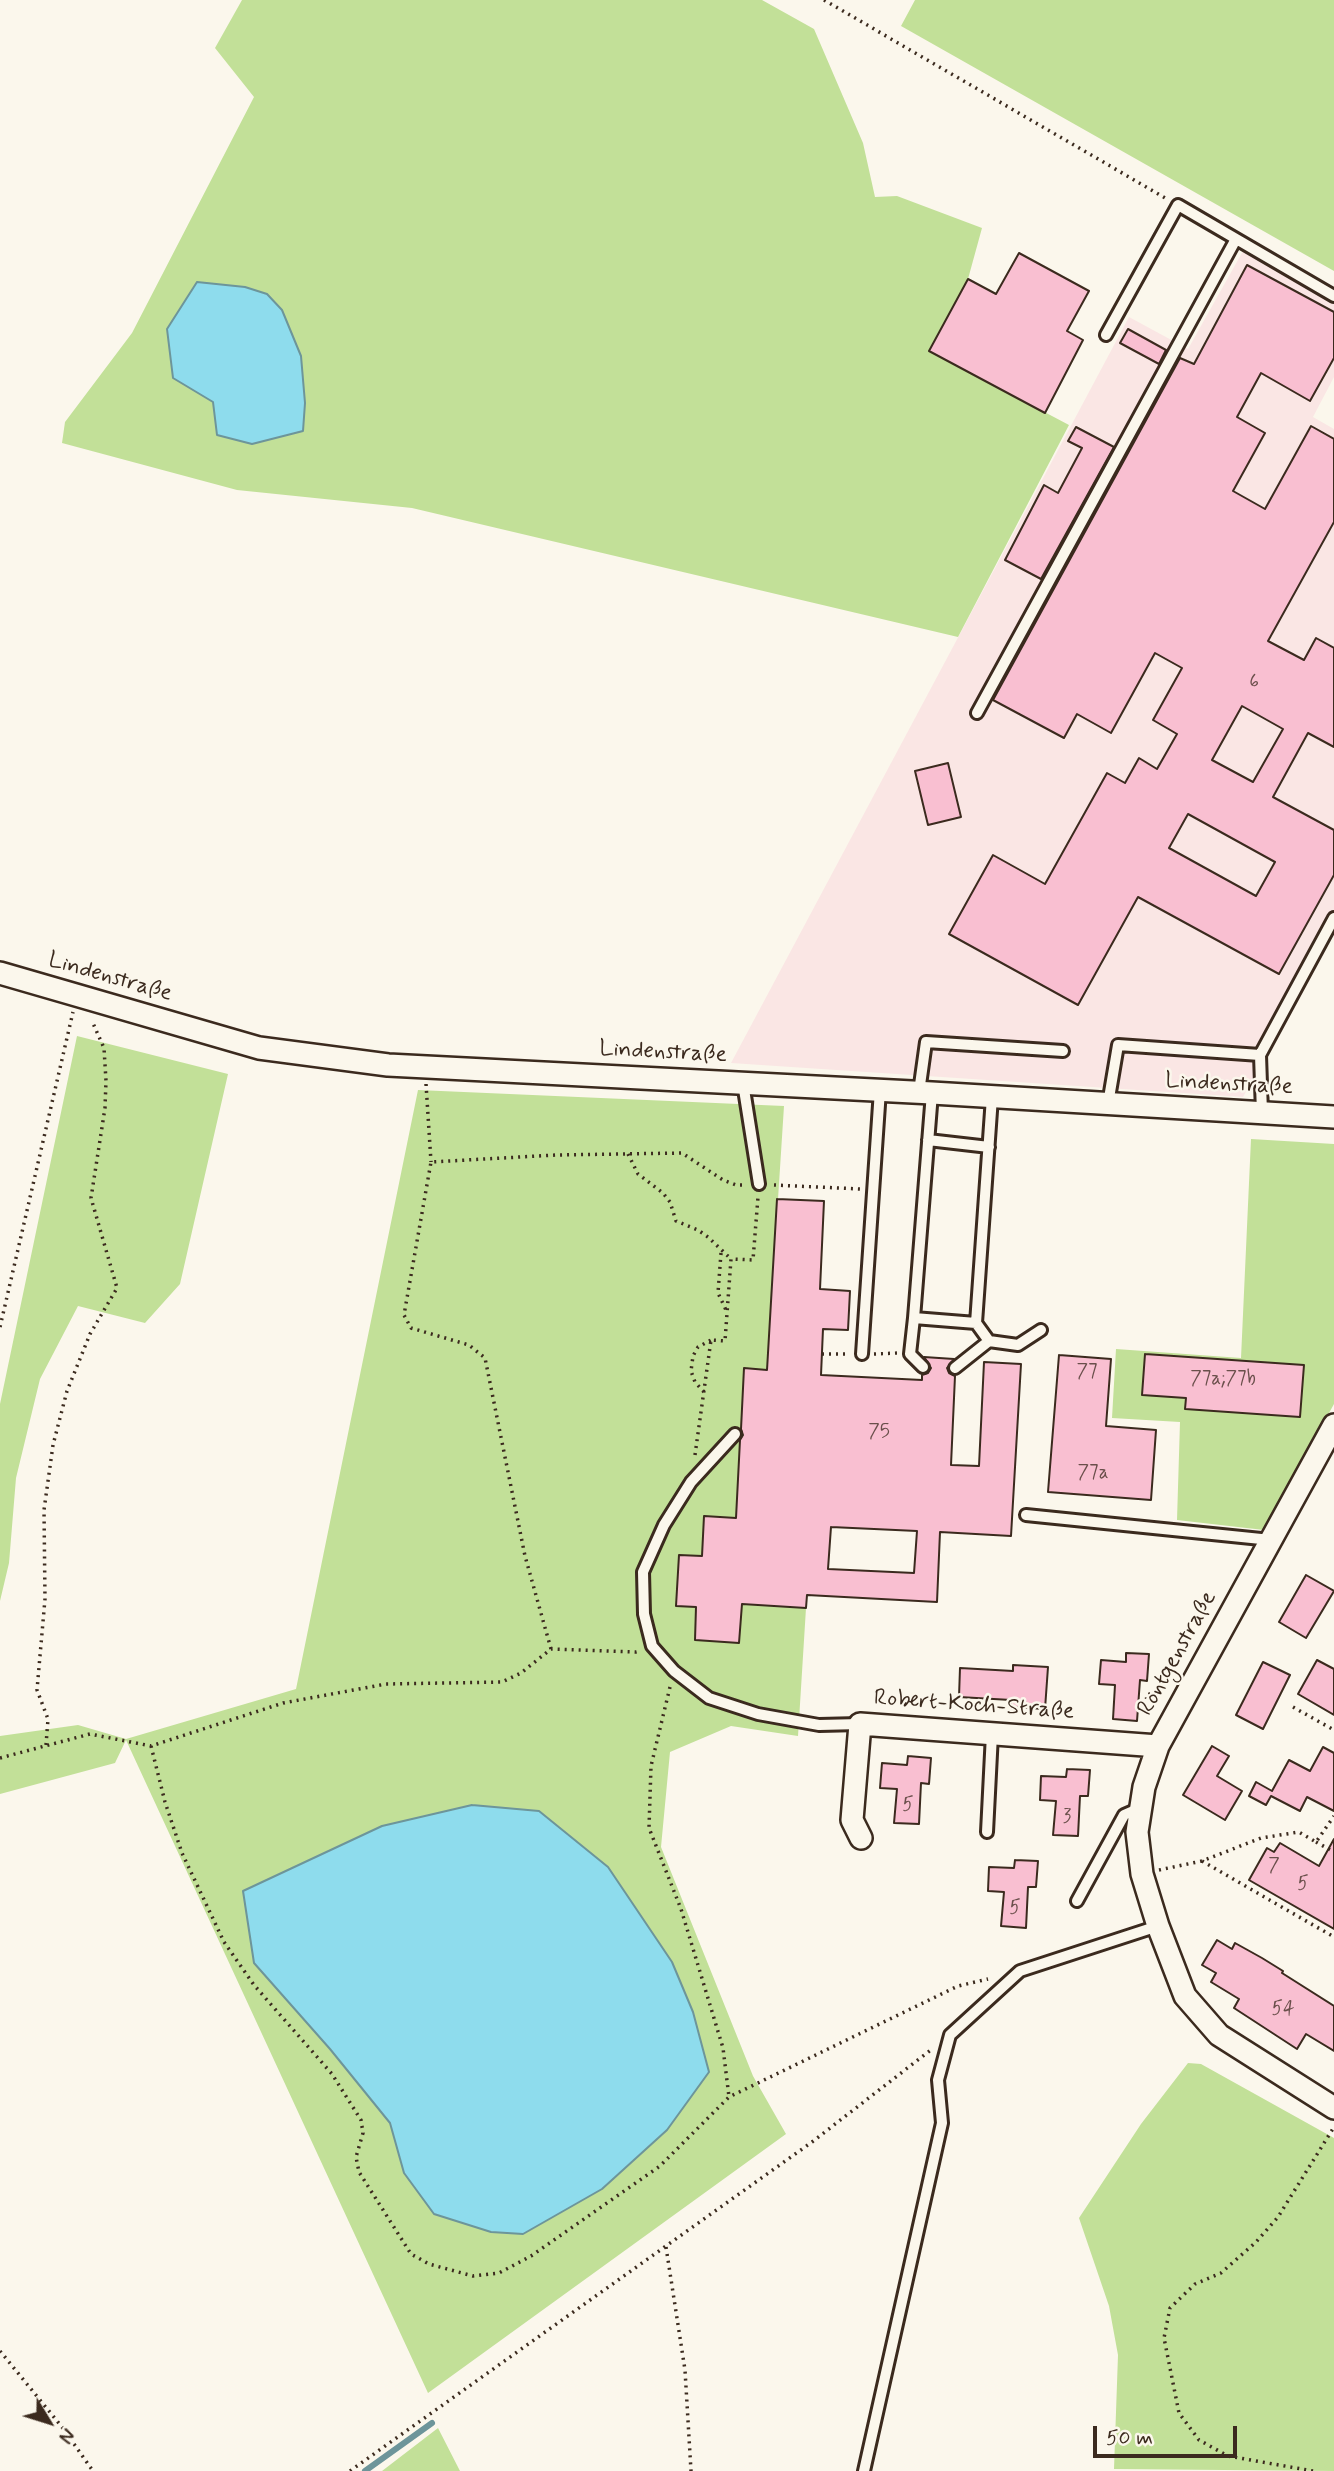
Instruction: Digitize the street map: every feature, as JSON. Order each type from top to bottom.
[{"type":"street","name":"Lindenstraße","points":[[0,973],[259,1048],[388,1065],[925,1092],[1334,1117]]},
{"type":"street","name":"Röntgenstraße","points":[[1332,1434],[1158,1746],[1144,1787],[1137,1832],[1142,1874],[1158,1926],[1185,1996],[1219,2035],[1334,2108]]},
{"type":"street","name":"Robert-Koch-Straße","points":[[861,1839],[852,1820],[860,1724],[1158,1746]]},
{"type":"lane","points":[[1106,335],[1178,205],[1334,296]]},
{"type":"lane","points":[[977,713],[1236,239]]},
{"type":"lane","points":[[1262,1113],[1260,1055],[1334,918]]},
{"type":"lane","points":[[923,1367],[910,1353],[928,1140],[926,1042],[1063,1051]]},
{"type":"lane","points":[[1108,1104],[1118,1045],[1260,1055]]},
{"type":"lane","points":[[743,1083],[759,1184]]},
{"type":"lane","points":[[862,1354],[880,1090]]},
{"type":"lane","points":[[989,1341],[976,1323],[992,1097]]},
{"type":"lane","points":[[928,1140],[989,1147]]},
{"type":"lane","points":[[914,1318],[976,1323]]},
{"type":"lane","points":[[955,1368],[989,1341],[1018,1345],[1041,1330]]},
{"type":"lane","points":[[735,1434],[691,1482],[664,1525],[643,1572],[644,1614],[652,1646],[674,1671],[709,1698],[758,1714],[819,1725],[860,1724]]},
{"type":"lane","points":[[1026,1515],[1271,1540]]},
{"type":"lane","points":[[987,1832],[992,1734]]},
{"type":"lane","points":[[1077,1901],[1124,1815],[1141,1807]]},
{"type":"lane","points":[[864,2471],[942,2123],[938,2080],[950,2035],[1020,1971],[1158,1926]]},
{"type":"path","points":[[824,0],[1178,205]]},
{"type":"path","points":[[0,1328],[81,998]]},
{"type":"path","points":[[46,1745],[48,1719],[37,1690],[45,1599],[44,1510],[53,1445],[67,1391],[90,1335],[117,1289],[91,1198],[106,1108],[104,1048],[81,998]]},
{"type":"path","points":[[425,1067],[430,1162],[404,1315],[411,1328],[469,1345],[485,1358],[525,1556],[551,1649]]},
{"type":"path","points":[[430,1162],[556,1155],[682,1153],[723,1180],[736,1185],[874,1190]]},
{"type":"path","points":[[628,1154],[638,1174],[663,1193],[670,1202],[676,1221],[698,1230],[731,1259],[753,1260],[759,1184]]},
{"type":"path","points":[[722,1252],[718,1293],[727,1312]]},
{"type":"path","points":[[704,1392],[695,1382],[691,1371],[692,1364],[698,1347],[711,1340],[725,1341],[731,1259]]},
{"type":"path","points":[[691,1482],[711,1340]]},
{"type":"path","points":[[0,1758],[90,1734],[151,1746],[283,1703],[386,1685],[502,1682],[521,1673],[551,1649],[636,1652],[652,1646]]},
{"type":"path","points":[[674,1671],[651,1766],[649,1828],[681,1909],[723,2048],[729,2097]]},
{"type":"path","points":[[1293,1707],[1334,1730]]},
{"type":"path","points":[[151,1746],[181,1853],[224,1942],[254,1985],[332,2074],[361,2120],[363,2133],[356,2158],[359,2172],[411,2254],[429,2264],[473,2276],[499,2273],[531,2256],[660,2166],[729,2097],[958,1986],[1020,1971]]},
{"type":"path","points":[[1316,1842],[1334,1816]]},
{"type":"path","points":[[1142,1874],[1202,1861],[1261,1838],[1299,1832],[1334,1852]]},
{"type":"path","points":[[1202,1861],[1334,1937]]},
{"type":"path","points":[[350,2471],[812,2142],[950,2035]]},
{"type":"path","points":[[1313,2471],[1227,2456],[1199,2440],[1179,2413],[1164,2338],[1170,2308],[1195,2284],[1221,2273],[1256,2242],[1278,2217],[1334,2127]]},
{"type":"path","points":[[666,2247],[685,2370],[691,2471]]},
{"type":"path","points":[[0,2351],[62,2427],[93,2471]]},
{"type":"shaded area","points":[[1243,251],[1334,302],[1334,377],[1313,417],[1334,429],[1334,929],[1243,1097],[731,1063],[1129,317],[1188,349]]},
{"type":"green space","points":[[242,0],[762,0],[814,29],[863,143],[875,197],[897,196],[982,228],[968,279],[929,351],[1069,425],[958,637],[412,508],[237,490],[62,443],[65,422],[132,333],[254,97],[215,48]],"holes":[[[167,329],[290,334],[301,356],[218,435],[213,402],[173,378]]]},
{"type":"green space","points":[[915,0],[1334,0],[1334,271],[901,26]]},
{"type":"green space","points":[[77,1036],[228,1074],[180,1284],[145,1323],[78,1306],[40,1379],[16,1478],[9,1563],[0,1601],[0,1404]]},
{"type":"green space","points":[[418,1090],[784,1106],[767,1370],[744,1369],[736,1518],[704,1517],[702,1556],[679,1555],[676,1605],[696,1607],[695,1640],[739,1643],[742,1604],[806,1608],[798,1736],[731,1726],[670,1752],[661,1847],[753,2076],[786,2134],[428,2393],[126,1740],[115,1763],[0,1794],[0,1736],[78,1725],[126,1739],[296,1689]],"holes":[[[472,1805],[667,2130],[602,2189],[522,2234],[404,2173],[390,2123],[330,2049],[243,1891],[382,1826]]]},
{"type":"green space","points":[[1251,1139],[1334,1144],[1334,1404],[1264,1530],[1177,1520],[1180,1422],[1112,1418],[1116,1349],[1241,1358]]},
{"type":"green space","points":[[1188,2063],[1201,2064],[1334,2138],[1334,2471],[1114,2469],[1118,2355],[1109,2306],[1079,2218],[1141,2124]]},
{"type":"green space","points":[[438,2428],[460,2471],[382,2471]]},
{"type":"water","points":[[197,282],[245,287],[267,294],[282,310],[301,356],[305,403],[303,431],[252,444],[217,435],[213,402],[173,378],[167,329]]},
{"type":"water","points":[[472,1805],[539,1811],[608,1867],[672,1962],[693,2012],[709,2072],[667,2130],[602,2189],[523,2234],[491,2232],[434,2214],[404,2173],[390,2123],[330,2049],[254,1963],[243,1891],[382,1826]]},
{"type":"building","points":[[1019,253],[1089,291],[1067,331],[1083,340],[1045,413],[929,351],[968,279],[996,294]]},
{"type":"building","points":[[1247,265],[1334,312],[1334,358],[1310,401],[1261,373],[1237,417],[1265,433],[1233,491],[1265,509],[1311,426],[1334,439],[1334,522],[1268,641],[1304,660],[1316,638],[1334,648],[1334,747],[1308,733],[1273,797],[1334,830],[1334,875],[1279,974],[1138,897],[1078,1005],[949,934],[993,855],[1045,884],[1107,773],[1125,783],[1139,758],[1157,769],[1177,734],[1153,720],[1182,668],[1155,653],[1111,733],[1077,714],[1064,738],[993,700],[1180,358],[1194,364]],"holes":[[[1242,706],[1283,729],[1253,782],[1212,760]],[[1188,814],[1275,862],[1256,896],[1169,848]]]},
{"type":"building","points":[[1128,329],[1166,350],[1159,364],[1120,343]]},
{"type":"building","points":[[1076,427],[1114,447],[1041,579],[1005,560],[1044,485],[1058,493],[1082,448],[1068,441]]},
{"type":"building","points":[[948,763],[961,817],[928,825],[915,771]]},
{"type":"building","points":[[777,1199],[824,1201],[820,1289],[850,1291],[848,1330],[823,1329],[821,1375],[922,1380],[922,1375],[928,1373],[931,1368],[924,1357],[954,1359],[947,1368],[949,1373],[955,1376],[951,1465],[979,1466],[984,1362],[1021,1364],[1011,1536],[940,1532],[937,1602],[807,1595],[806,1608],[742,1604],[739,1643],[695,1640],[696,1607],[676,1606],[679,1555],[702,1556],[704,1516],[736,1518],[740,1440],[743,1435],[744,1368],[767,1370]],"holes":[[[831,1527],[917,1531],[914,1573],[828,1569]]]},
{"type":"building","points":[[1145,1354],[1304,1365],[1300,1417],[1185,1409],[1186,1398],[1142,1395]]},
{"type":"building","points":[[1059,1355],[1111,1359],[1106,1426],[1156,1430],[1151,1500],[1048,1492]]},
{"type":"building","points":[[1306,1575],[1334,1591],[1306,1638],[1279,1622]]},
{"type":"building","points":[[1126,1653],[1149,1654],[1147,1681],[1140,1680],[1137,1721],[1113,1719],[1115,1685],[1099,1684],[1101,1660],[1126,1662]]},
{"type":"building","points":[[1317,1660],[1334,1669],[1334,1715],[1298,1694]]},
{"type":"building","points":[[1263,1662],[1290,1675],[1263,1729],[1236,1715]]},
{"type":"building","points":[[1013,1665],[1048,1667],[1045,1709],[1011,1707],[1011,1700],[959,1697],[960,1668],[1013,1671]]},
{"type":"building","points":[[1212,1746],[1229,1756],[1217,1776],[1242,1791],[1225,1820],[1183,1795]]},
{"type":"building","points":[[1323,1747],[1334,1753],[1334,1811],[1307,1797],[1300,1811],[1271,1796],[1266,1805],[1249,1796],[1256,1782],[1272,1791],[1289,1760],[1310,1771]]},
{"type":"building","points":[[908,1756],[931,1758],[929,1784],[921,1783],[919,1824],[894,1823],[897,1789],[880,1788],[882,1763],[907,1765]]},
{"type":"building","points":[[1067,1769],[1090,1770],[1088,1796],[1080,1796],[1078,1836],[1053,1835],[1056,1801],[1040,1800],[1041,1776],[1066,1777]]},
{"type":"building","points":[[1334,1839],[1334,1929],[1249,1880],[1267,1848],[1274,1852],[1280,1843],[1319,1866]]},
{"type":"building","points":[[1015,1860],[1038,1861],[1036,1887],[1028,1887],[1026,1928],[1001,1926],[1004,1892],[988,1891],[989,1867],[1014,1868]]},
{"type":"building","points":[[1217,1940],[1232,1949],[1235,1943],[1262,1958],[1334,2006],[1334,2051],[1306,2034],[1297,2049],[1234,2008],[1239,1999],[1211,1982],[1216,1973],[1202,1965]]},
{"type":"waterway","points":[[365,2471],[432,2423]]}]
